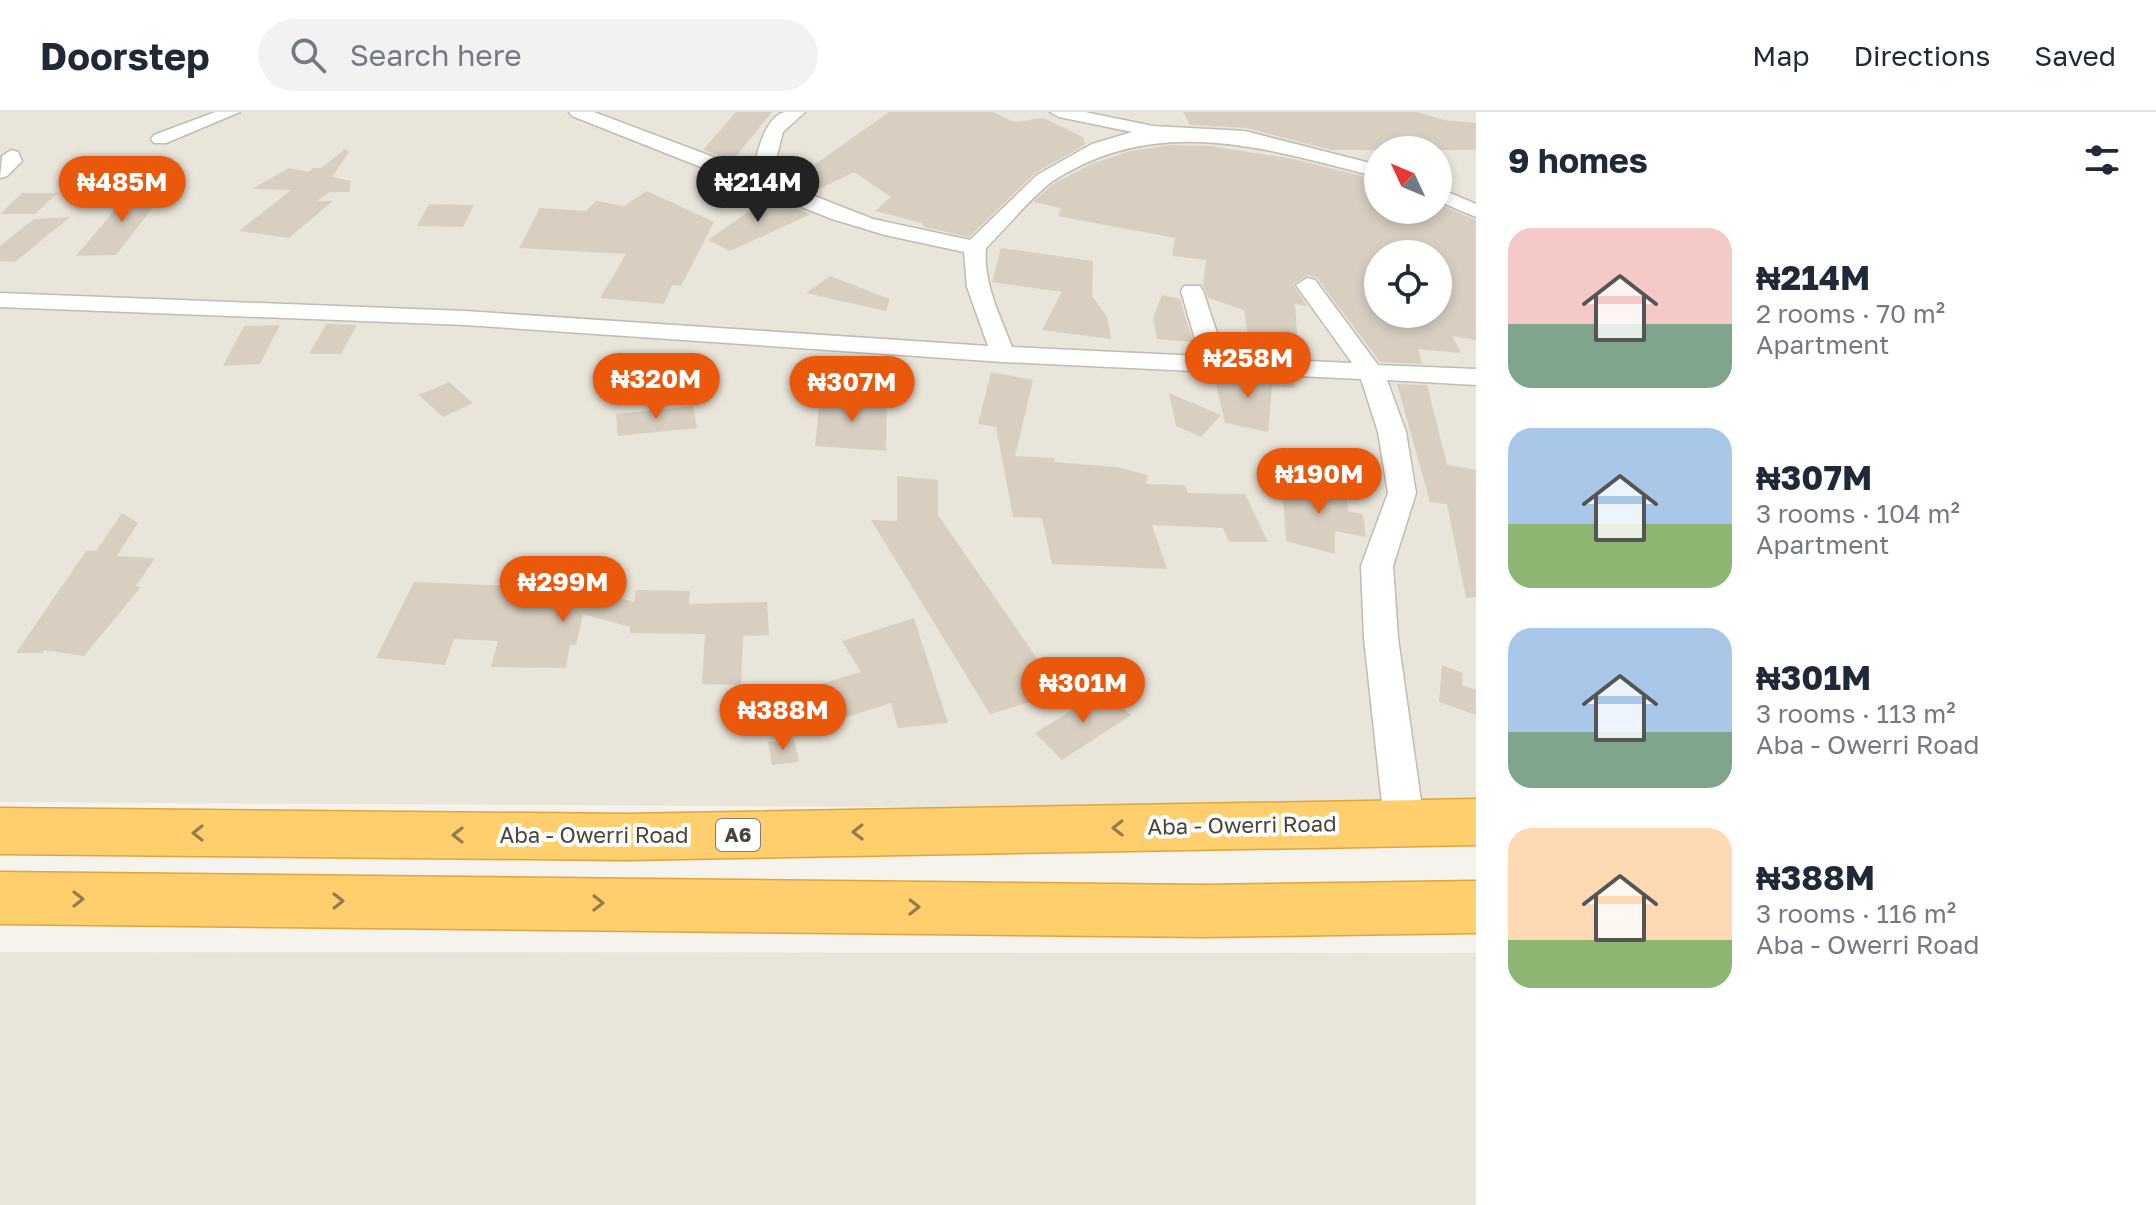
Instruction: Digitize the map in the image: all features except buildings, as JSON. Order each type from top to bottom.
[{"type":"highway","name":"Aba - Owerri Road","points":[[0,831],[626,837],[1476,822]]},
{"type":"highway","points":[[0,898],[1205,911],[1476,907]]},
{"type":"street","points":[[160,139],[231,112]]},
{"type":"street","points":[[578,112],[761,182],[830,213],[902,234],[975,247]]},
{"type":"street","points":[[761,182],[771,136],[781,120],[796,112]]},
{"type":"street","points":[[1059,112],[1245,136],[1364,167]]},
{"type":"street","points":[[1245,136],[1263,115]]},
{"type":"street","points":[[1003,355],[980,288],[973,260],[975,247],[1044,179],[1098,148],[1162,125]]},
{"type":"street","points":[[1452,200],[1476,211]]},
{"type":"street","points":[[1307,285],[1371,372],[1392,432],[1402,493],[1377,566],[1381,638],[1404,822]]},
{"type":"street","points":[[1192,291],[1215,365]]},
{"type":"street","points":[[0,300],[465,318],[1003,355],[1476,377]]},
{"type":"shaded area","points":[[0,112],[1476,112],[1476,810],[0,802]]},
{"type":"shaded area","points":[[0,952],[1476,953],[1476,1205],[0,1205]]}]
